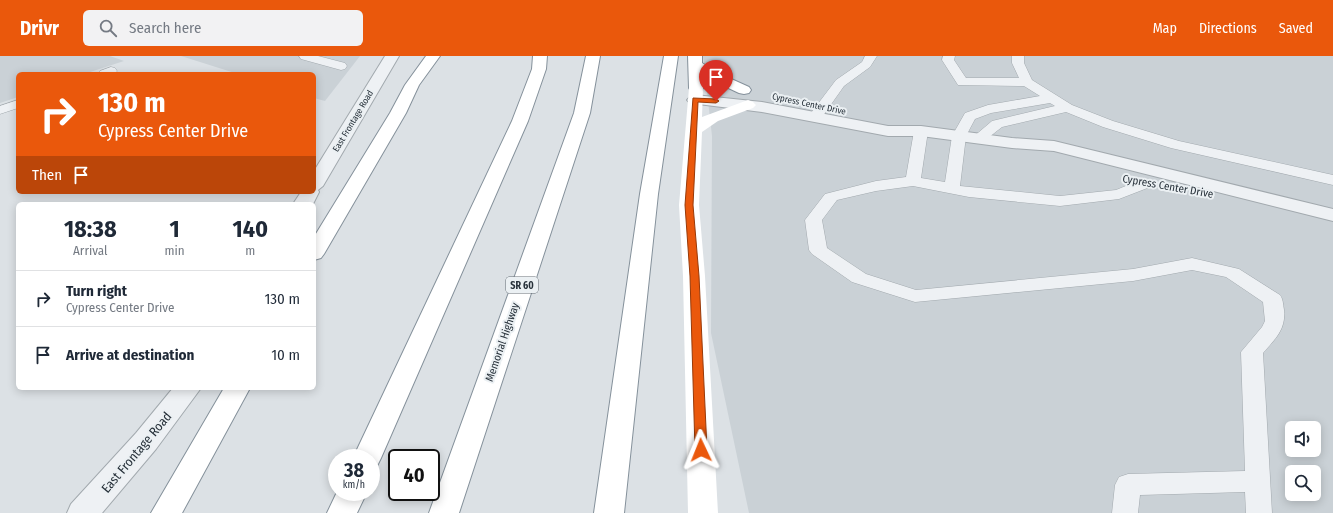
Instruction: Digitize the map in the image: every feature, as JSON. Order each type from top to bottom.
[{"type":"main road","points":[[316,251],[398,113],[412,85],[432,56]]},
{"type":"main road","points":[[371,449],[520,121],[538,69],[540,56]]},
{"type":"main road","name":"Memorial Highway","points":[[444,513],[582,113],[593,56]]},
{"type":"main road","points":[[609,513],[649,194],[671,56]]},
{"type":"main road","points":[[695,61],[713,76],[744,90]]},
{"type":"main road","points":[[695,61],[695,94],[689,205],[694,276],[704,513]]},
{"type":"main road","points":[[693,130],[712,118],[748,105]]},
{"type":"main road","points":[[166,513],[236,390]]},
{"type":"main road","points":[[342,513],[348,501]]},
{"type":"street","name":"East Frontage Road","points":[[316,183],[392,56]]},
{"type":"street","name":"Cypress Center Drive","points":[[695,94],[744,90],[888,131],[921,131],[1012,143],[1054,146],[1333,215]]},
{"type":"street","name":"Cypress Center Drive","points":[[695,94],[748,105],[819,112]]},
{"type":"street","name":"Cypress Center Drive","points":[[1012,143],[1048,160],[1144,184],[1305,208]]},
{"type":"street","name":"East Frontage Road","points":[[82,513],[146,441],[186,390]]},
{"type":"lane","points":[[306,56],[341,66]]},
{"type":"lane","points":[[819,112],[840,83],[866,64],[871,56]]},
{"type":"lane","points":[[949,56],[948,60],[962,82],[1027,82],[1067,108],[1108,124],[1176,145],[1333,180]]},
{"type":"lane","points":[[1018,56],[1018,63],[1027,82]]},
{"type":"lane","points":[[952,189],[959,136],[970,116],[988,109],[1053,98]]},
{"type":"lane","points":[[0,110],[16,105]]},
{"type":"lane","points":[[979,138],[997,124],[1067,108]]},
{"type":"lane","points":[[913,181],[921,131]]},
{"type":"lane","points":[[1144,184],[1119,194],[1060,201],[1016,198],[952,189],[913,181],[876,186],[831,198],[813,220],[818,250],[859,278],[915,296],[1133,275],[1192,264],[1232,273],[1273,299],[1275,321],[1270,331],[1252,352],[1258,513]]},
{"type":"lane","points":[[1125,513],[1128,485],[1257,481]]},
{"type":"shaded area","points":[[0,56],[110,56],[124,61],[90,72],[16,72],[16,98],[0,103]]},
{"type":"shaded area","points":[[181,56],[360,56],[325,101],[316,99],[316,72],[232,72]]},
{"type":"shaded area","points":[[703,56],[1333,56],[1333,513],[749,513],[711,333],[712,136]]},
{"type":"route","points":[[701,450],[694,276],[689,205],[695,100],[716,101]]}]
